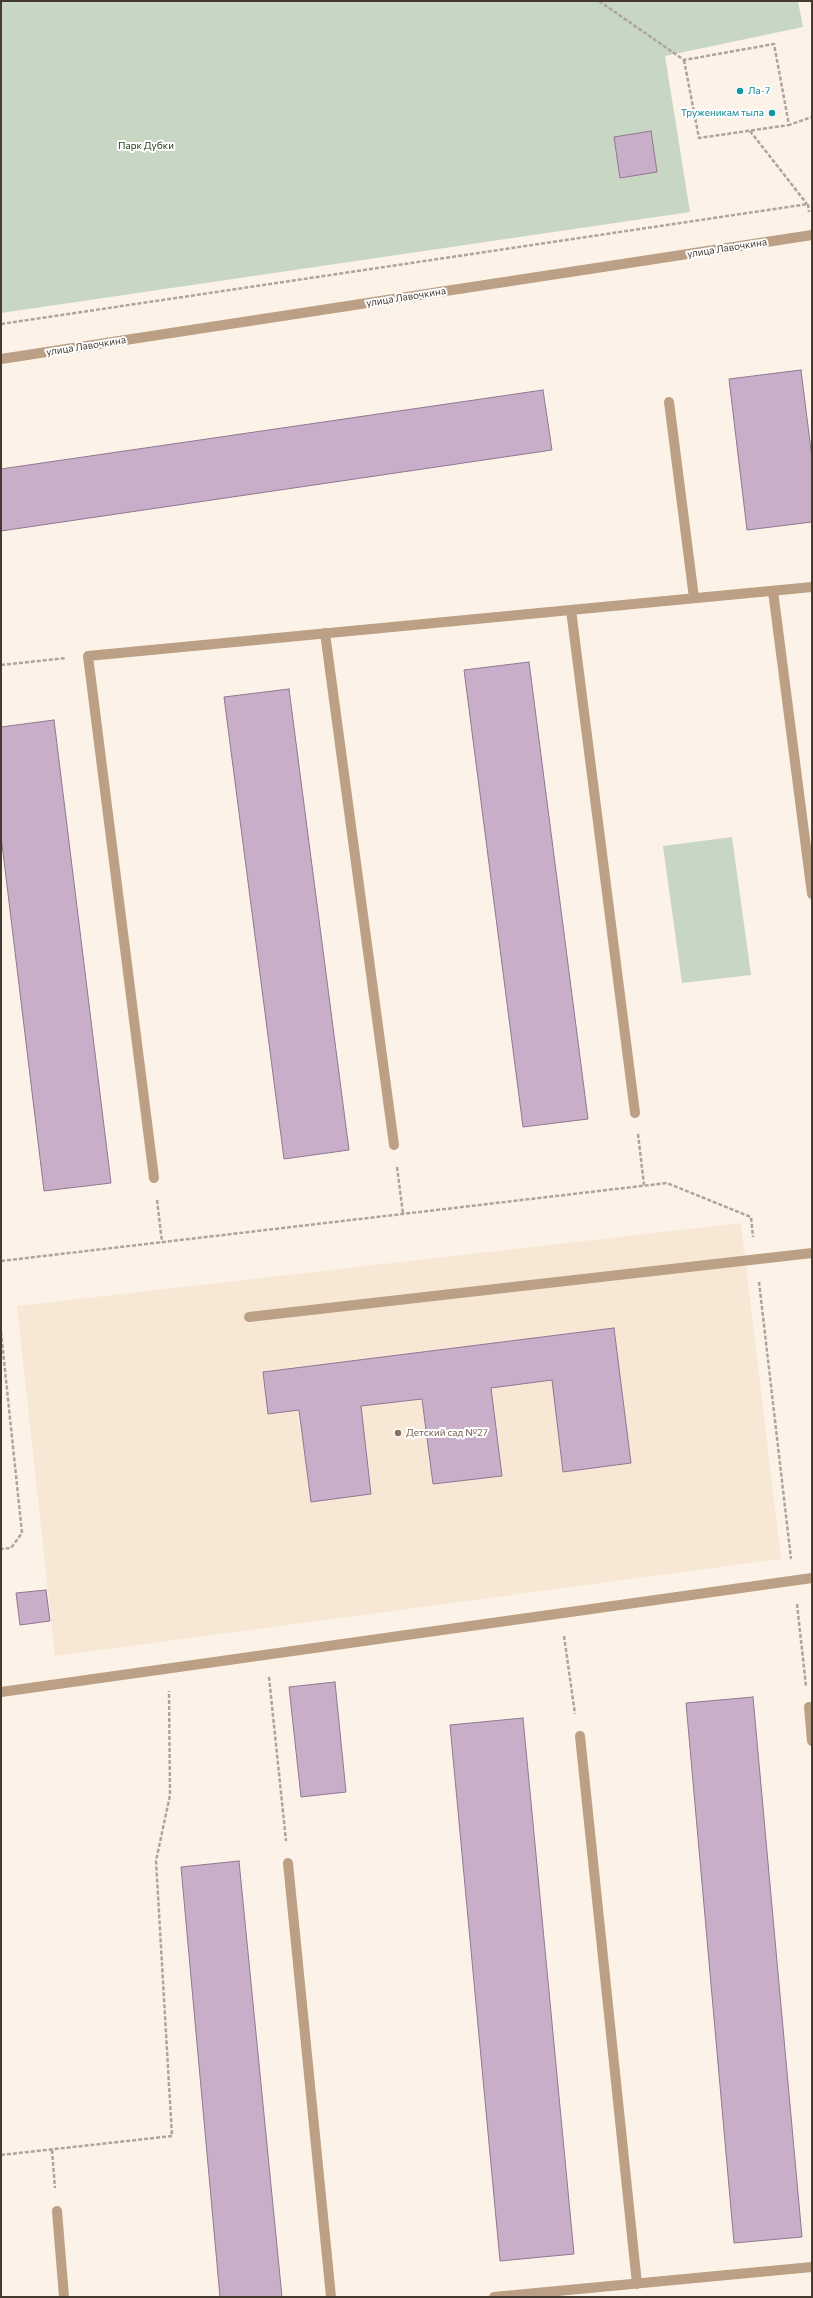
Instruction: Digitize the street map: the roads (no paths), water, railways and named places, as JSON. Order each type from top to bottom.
[{"type":"street","name":"улица Лавочкина","points":[[1,359],[812,235]]},
{"type":"street","points":[[670,402],[694,598]]},
{"type":"street","points":[[154,1178],[88,656],[812,587]]},
{"type":"street","points":[[773,591],[812,894]]},
{"type":"street","points":[[571,610],[635,1113]]},
{"type":"street","points":[[326,633],[394,1145]]},
{"type":"street","points":[[249,1317],[812,1254]]},
{"type":"street","points":[[1,1692],[812,1578]]},
{"type":"street","points":[[809,1707],[812,1741]]},
{"type":"street","points":[[580,1736],[637,2284]]},
{"type":"street","points":[[288,1863],[331,2297]]},
{"type":"street","points":[[57,2211],[64,2297]]},
{"type":"street","points":[[494,2297],[812,2268]]},
{"type":"place","name":"Ла-7","points":[[740,91]]},
{"type":"place","name":"Труженикам тыла","points":[[772,113]]},
{"type":"place","name":"Детский сад №27","points":[[398,1433]]},
{"type":"park label","name":"Парк Дубки","points":[[146,146]]}]
